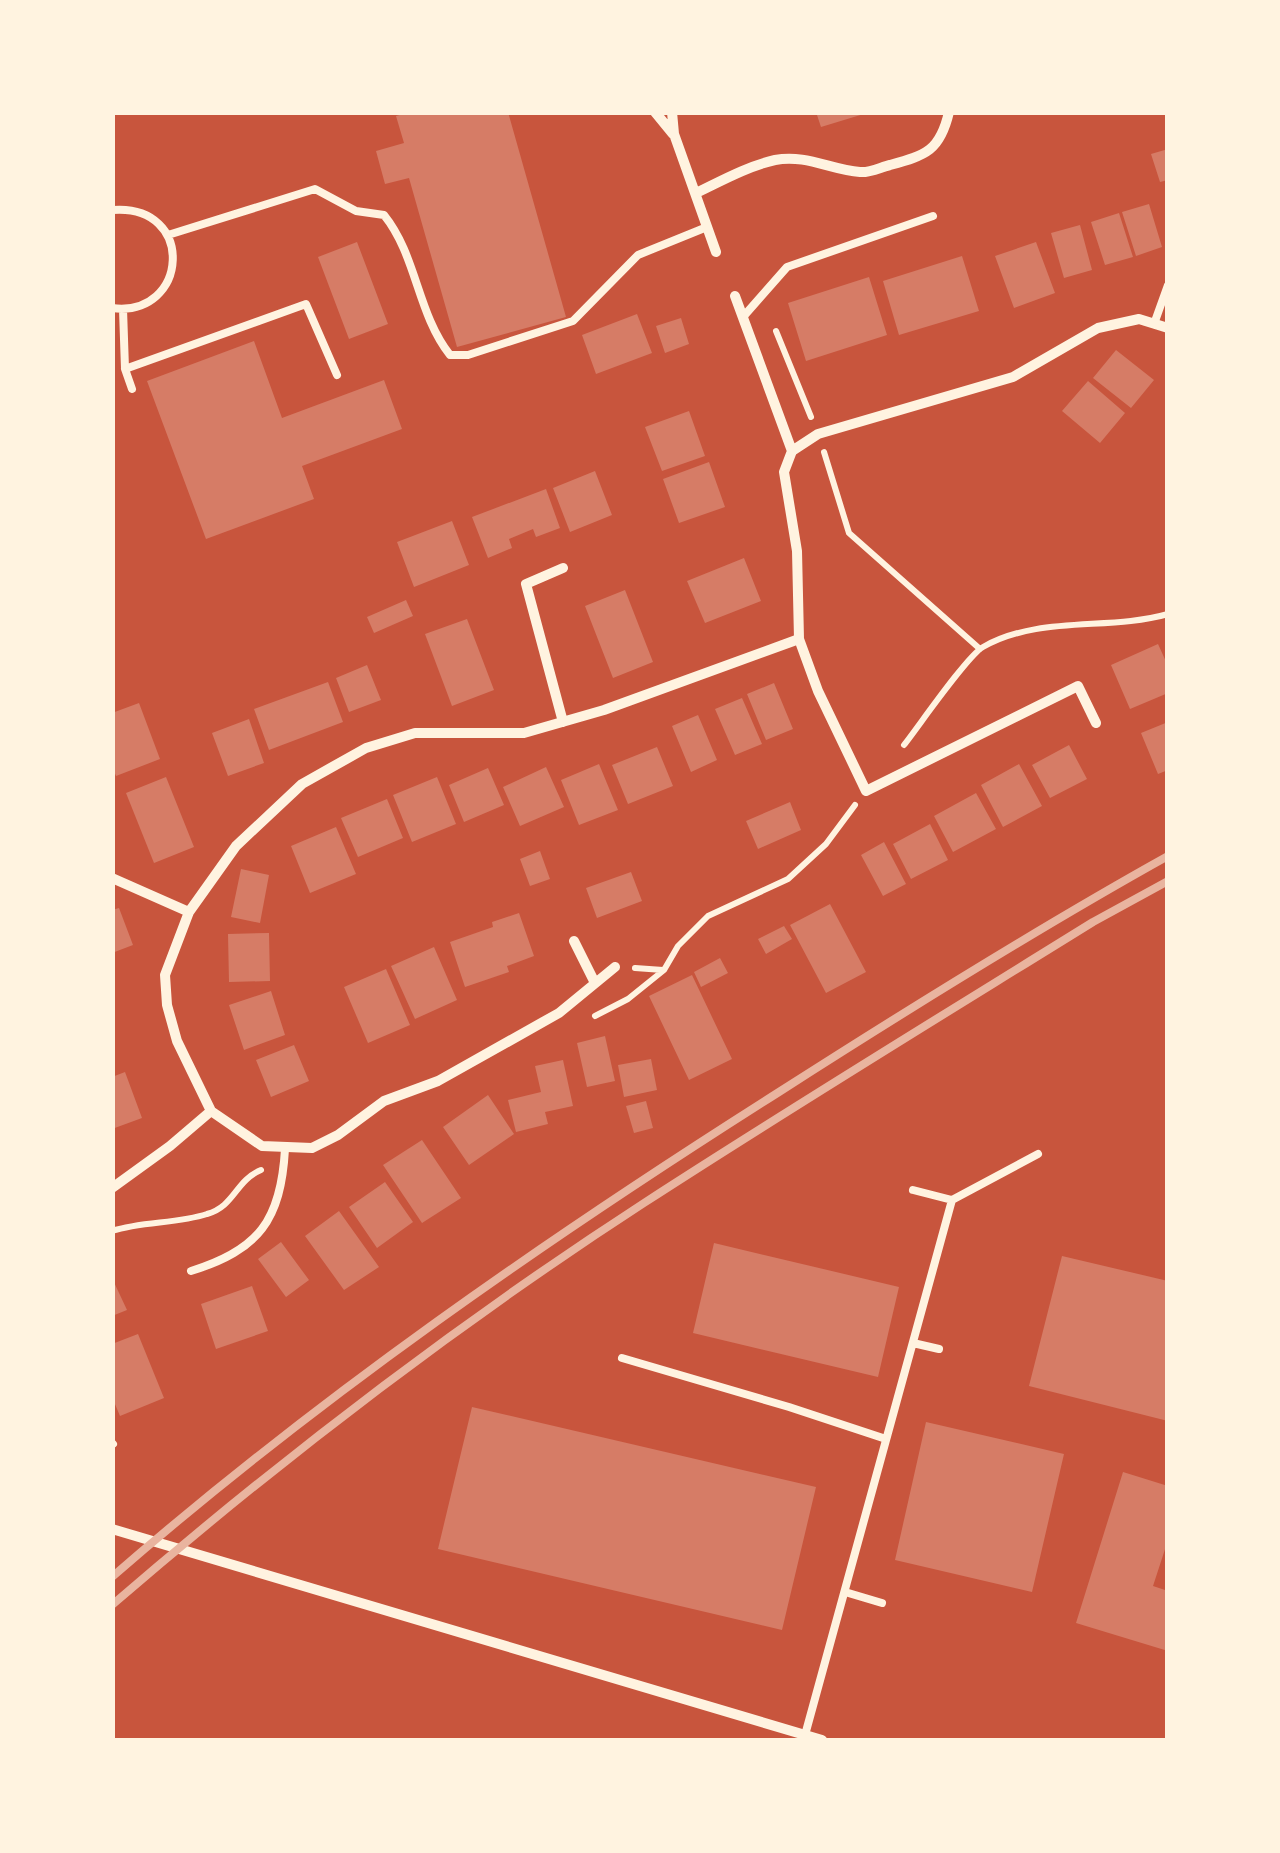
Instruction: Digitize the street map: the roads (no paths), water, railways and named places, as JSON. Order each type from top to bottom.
[{"type":"street","points":[[655,112],[674,134]]},
{"type":"street","points":[[672,112],[674,134],[716,252]]},
{"type":"street","points":[[696,193],[776,160],[802,158],[863,172],[908,160],[931,151],[943,135],[949,112]]},
{"type":"street","points":[[736,296],[792,451]]},
{"type":"street","points":[[1096,723],[1078,686],[866,791],[818,691],[799,639],[797,550],[784,472],[792,451],[818,434],[1013,377],[1098,328],[1139,319],[1168,328]]},
{"type":"street","points":[[563,568],[526,584],[563,722]]},
{"type":"street","points":[[615,967],[559,1013],[438,1081],[384,1101],[338,1135],[312,1148],[262,1146],[211,1110],[177,1041],[167,1005],[165,975],[189,912],[236,846],[302,784],[366,748],[415,733],[524,733],[604,710],[799,639]]},
{"type":"street","points":[[112,878],[189,912]]},
{"type":"street","points":[[574,941],[596,983]]},
{"type":"street","points":[[112,1188],[211,1110]]},
{"type":"street","points":[[112,1529],[822,1740]]},
{"type":"lane","points":[[168,235],[315,189],[356,210],[384,214],[401,236],[437,338],[450,355],[468,355],[573,322],[638,255],[707,228]]},
{"type":"lane","points":[[112,210],[143,213],[162,226],[173,248],[174,266],[156,297],[140,306],[118,308],[125,369],[132,389]]},
{"type":"lane","points":[[743,318],[787,268],[933,216]]},
{"type":"lane","points":[[1154,324],[1168,285]]},
{"type":"lane","points":[[125,369],[306,304],[338,375]]},
{"type":"lane","points":[[191,1270],[224,1260],[256,1239],[274,1207],[286,1148]]},
{"type":"lane","points":[[913,1190],[952,1200],[1038,1154]]},
{"type":"lane","points":[[805,1735],[952,1200]]},
{"type":"lane","points":[[913,1343],[939,1349]]},
{"type":"lane","points":[[622,1358],[886,1439]]},
{"type":"lane","points":[[845,1592],[882,1603]]},
{"type":"railway","points":[[112,1577],[271,1446],[521,1262],[875,1031],[1168,856]]},
{"type":"railway","points":[[112,1605],[371,1395],[506,1296],[700,1167],[924,1026],[1093,922],[1168,881]]}]
